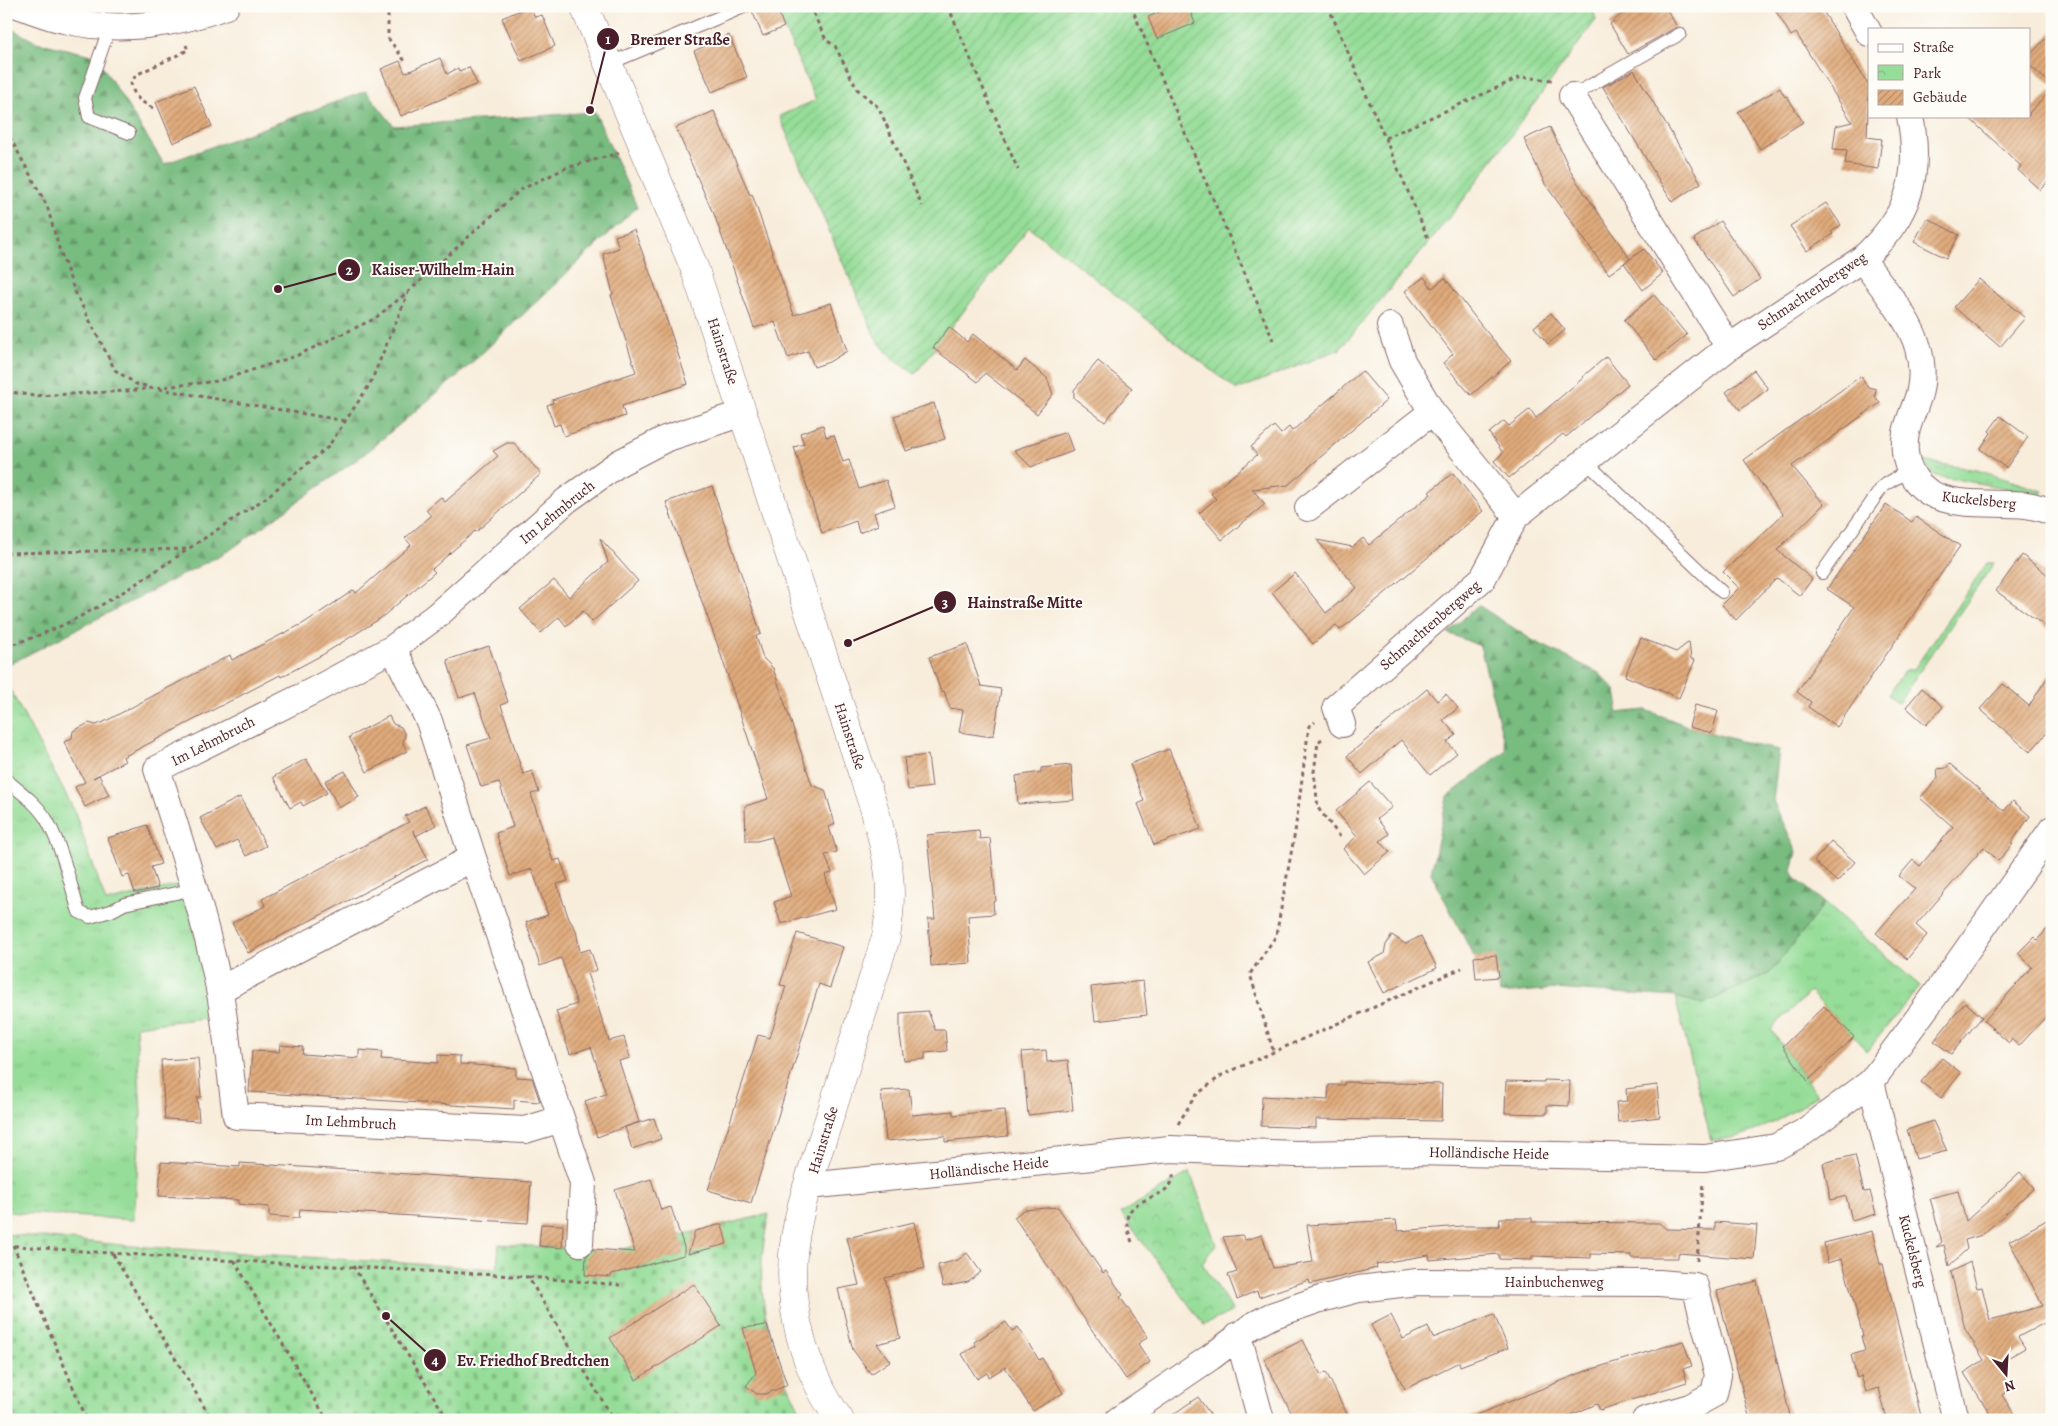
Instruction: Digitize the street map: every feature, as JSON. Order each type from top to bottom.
[{"type":"street","points":[[20,6],[65,20],[110,26],[153,25],[199,16],[226,6]]},
{"type":"street","name":"Hainstraße","points":[[584,6],[694,267],[874,811],[890,872],[891,910],[886,937],[808,1186],[794,1246],[794,1295],[802,1344],[811,1368],[840,1420]]},
{"type":"street","points":[[1854,6],[1868,31]]},
{"type":"street","points":[[1572,96],[1729,347]]},
{"type":"street","name":"Schmachtenbergweg","points":[[1342,724],[1336,707],[1483,578],[1516,516],[1729,347],[1862,259],[1888,233],[1909,196],[1914,175],[1914,152],[1910,118]]},
{"type":"street","name":"Kuckelsberg","points":[[1862,259],[1907,322],[1918,346],[1922,368],[1920,390],[1906,432],[1904,451],[1909,470],[1918,484],[1935,496],[1955,501],[2028,505],[2052,512]]},
{"type":"street","points":[[1390,326],[1402,361],[1432,412],[1516,516]]},
{"type":"street","points":[[1308,508],[1432,412]]},
{"type":"street","name":"Im Lehmbruch","points":[[561,1119],[525,1130],[236,1116],[219,990],[195,889],[158,768],[393,648],[436,616],[567,500],[619,463],[665,439],[743,413]]},
{"type":"street","points":[[393,648],[429,721],[473,858],[583,1183],[580,1243]]},
{"type":"street","points":[[1871,1082],[1936,994],[2052,829]]},
{"type":"street","points":[[219,990],[473,858]]},
{"type":"street","name":"Kuckelsberg","points":[[1871,1082],[1957,1420]]},
{"type":"street","name":"Holländische Heide","points":[[808,1186],[1170,1150],[1296,1154],[1414,1152],[1705,1158],[1776,1147],[1804,1132],[1871,1082]]},
{"type":"street","name":"Hainbuchenweg","points":[[1118,1420],[1212,1357],[1238,1336],[1271,1316],[1359,1288],[1417,1282],[1659,1283],[1695,1286]]},
{"type":"street","points":[[1645,1420],[1690,1407],[1714,1394],[1718,1375],[1695,1286]]},
{"type":"street","points":[[1238,1336],[1261,1420]]},
{"type":"lane","points":[[608,64],[746,6]]},
{"type":"lane","points":[[110,26],[85,98],[89,117],[129,133]]},
{"type":"lane","points":[[1572,96],[1680,34]]},
{"type":"lane","points":[[1585,461],[1722,592]]},
{"type":"lane","points":[[1822,573],[1883,486],[1909,470]]},
{"type":"lane","points":[[6,780],[31,800],[49,823],[79,912],[90,917],[111,911],[124,904],[195,889]]},
{"type":"path","points":[[388,6],[388,38],[406,61]]},
{"type":"path","points":[[810,6],[826,40],[834,46],[856,88],[879,108],[922,206]]},
{"type":"path","points":[[948,6],[1018,170]]},
{"type":"path","points":[[1131,6],[1273,340]]},
{"type":"path","points":[[1328,6],[1428,238]]},
{"type":"path","points":[[153,108],[138,100],[133,92],[131,83],[136,75],[188,50],[185,41],[199,16]]},
{"type":"path","points":[[1385,138],[1522,77],[1531,76],[1556,80],[1572,96]]},
{"type":"path","points":[[6,130],[47,206],[59,248],[75,292],[115,370],[136,384],[154,388],[346,421]]},
{"type":"path","points":[[6,391],[34,396],[154,388],[218,381],[296,356],[374,319],[408,292],[520,190],[566,168],[644,145]]},
{"type":"path","points":[[6,646],[64,624],[108,602],[264,499],[328,447],[370,384],[408,292]]},
{"type":"path","points":[[6,553],[188,549]]},
{"type":"path","points":[[1341,838],[1318,808],[1314,772],[1318,742],[1342,724]]},
{"type":"path","points":[[1273,1050],[1250,974],[1276,936],[1295,832],[1309,726]]},
{"type":"path","points":[[1132,1242],[1126,1220],[1130,1210],[1141,1202],[1168,1189],[1173,1178],[1170,1150],[1175,1128],[1195,1096],[1222,1074],[1462,968]]},
{"type":"path","points":[[1695,1286],[1705,1158]]},
{"type":"path","points":[[6,1245],[113,1254],[353,1266],[620,1285]]},
{"type":"path","points":[[13,1245],[87,1420]]},
{"type":"path","points":[[113,1254],[212,1420]]},
{"type":"path","points":[[234,1260],[327,1420]]},
{"type":"path","points":[[353,1266],[448,1420]]},
{"type":"path","points":[[528,1277],[614,1420]]},
{"type":"green space","points":[[774,6],[1592,6],[1596,20],[1458,207],[1340,349],[1237,390],[1029,227],[915,374],[892,358],[876,339],[779,116],[816,100]]},
{"type":"green space","points":[[6,26],[36,42],[96,56],[164,164],[366,91],[394,126],[595,112],[637,207],[462,372],[363,455],[230,550],[6,666]]},
{"type":"green space","points":[[1922,461],[1977,470],[2043,491],[2041,494],[1935,476]]},
{"type":"green space","points":[[1987,563],[1994,563],[1898,703],[1887,695],[1905,670],[1914,669]]},
{"type":"green space","points":[[1478,605],[1532,640],[1599,673],[1616,691],[1618,702],[1616,713],[1646,710],[1693,728],[1779,750],[1773,801],[1797,852],[1792,871],[1796,879],[1825,903],[1770,973],[1703,1004],[1675,997],[1554,989],[1500,994],[1495,956],[1474,957],[1431,873],[1447,797],[1506,750],[1480,646],[1448,633]]},
{"type":"green space","points":[[6,682],[74,810],[106,902],[183,884],[213,1017],[136,1026],[141,1114],[134,1220],[6,1212]]},
{"type":"green space","points":[[1825,903],[1920,986],[1867,1051],[1810,992],[1771,1029],[1817,1095],[1794,1111],[1753,1131],[1739,1136],[1711,1140],[1675,997],[1703,1004],[1770,973]]},
{"type":"green space","points":[[1190,1172],[1216,1244],[1202,1263],[1233,1311],[1204,1325],[1121,1213]]},
{"type":"green space","points":[[769,1214],[762,1259],[763,1301],[772,1342],[779,1362],[805,1420],[6,1420],[6,1234],[132,1246],[497,1269],[499,1244],[614,1251]]},
{"type":"building","points":[[530,6],[535,17],[542,15],[555,46],[521,61],[502,18]]},
{"type":"building","points":[[754,6],[776,6],[784,27],[763,36],[752,11]]},
{"type":"building","points":[[1173,6],[1188,6],[1195,23],[1157,39],[1148,17]]},
{"type":"building","points":[[1631,6],[1665,6],[1677,27],[1628,54],[1610,24]]},
{"type":"building","points":[[1773,6],[1820,6],[1868,84],[1867,137],[1882,139],[1878,169],[1845,164],[1847,150],[1833,149],[1836,126],[1852,122],[1796,33],[1791,36]]},
{"type":"building","points":[[2052,32],[2052,85],[2030,66],[2030,55]]},
{"type":"building","points":[[729,35],[747,77],[712,92],[694,51]]},
{"type":"building","points":[[440,58],[447,74],[458,68],[459,71],[469,67],[477,84],[401,116],[381,69],[400,61],[405,73]]},
{"type":"building","points":[[1634,70],[1701,183],[1672,202],[1603,87]]},
{"type":"building","points":[[194,86],[212,126],[173,143],[156,102]]},
{"type":"building","points":[[1780,88],[1803,122],[1760,149],[1738,112]]},
{"type":"building","points":[[2052,89],[2052,177],[2040,190],[2018,170],[2021,166],[1969,118],[2030,118],[2030,112]]},
{"type":"building","points":[[714,111],[750,195],[752,194],[794,315],[831,303],[847,351],[829,362],[814,367],[808,351],[788,358],[775,322],[754,328],[713,211],[676,128]]},
{"type":"building","points":[[1550,127],[1573,176],[1630,259],[1609,274],[1545,184],[1524,139]]},
{"type":"building","points":[[1826,203],[1841,225],[1831,232],[1833,234],[1807,251],[1790,226]]},
{"type":"building","points":[[1927,218],[1959,235],[1946,258],[1914,242]]},
{"type":"building","points":[[1720,221],[1760,279],[1734,297],[1694,239]]},
{"type":"building","points":[[634,230],[688,384],[622,406],[625,416],[564,436],[560,424],[554,426],[547,405],[553,403],[552,400],[636,372],[611,295],[613,294],[603,254],[619,248],[615,236]]},
{"type":"building","points":[[1644,249],[1663,273],[1643,290],[1624,263]]},
{"type":"building","points":[[1424,277],[1432,288],[1445,278],[1511,361],[1471,395],[1443,363],[1453,354],[1405,291]]},
{"type":"building","points":[[1979,279],[2025,318],[2000,347],[1954,307]]},
{"type":"building","points":[[1654,295],[1687,335],[1656,360],[1624,320]]},
{"type":"building","points":[[1551,313],[1565,330],[1548,344],[1534,327]]},
{"type":"building","points":[[949,327],[967,342],[973,334],[1017,370],[1025,360],[1047,378],[1053,394],[1037,414],[985,373],[978,382],[933,348]]},
{"type":"building","points":[[1606,357],[1628,384],[1566,437],[1563,434],[1509,478],[1494,461],[1503,453],[1489,433],[1504,421],[1509,426],[1530,409],[1536,418]]},
{"type":"building","points":[[1098,361],[1132,388],[1105,422],[1074,398],[1074,390]]},
{"type":"building","points":[[1754,370],[1768,389],[1740,410],[1726,392]]},
{"type":"building","points":[[1362,371],[1387,400],[1288,485],[1252,489],[1265,504],[1222,540],[1199,513],[1216,499],[1211,494],[1257,455],[1251,447],[1274,426],[1281,434],[1289,427],[1292,431]]},
{"type":"building","points":[[1861,376],[1868,387],[1876,389],[1875,396],[1880,403],[1792,466],[1824,504],[1777,550],[1812,579],[1800,596],[1777,578],[1736,620],[1722,605],[1739,588],[1723,572],[1783,514],[1744,460]]},
{"type":"building","points":[[934,403],[945,439],[906,451],[894,416]]},
{"type":"building","points":[[2000,416],[2028,437],[2006,468],[1980,449],[1991,433],[1989,431]]},
{"type":"building","points":[[823,425],[826,437],[834,435],[843,462],[849,460],[859,489],[886,480],[895,506],[874,513],[878,525],[859,533],[856,521],[822,533],[794,447],[804,444],[800,433]]},
{"type":"building","points":[[1066,432],[1073,451],[1031,467],[1014,450]]},
{"type":"building","points":[[507,443],[514,443],[541,474],[432,569],[435,572],[381,618],[322,655],[123,757],[125,761],[93,778],[99,775],[109,795],[85,807],[75,787],[85,782],[64,742],[72,738],[73,731],[89,723],[96,725],[104,722],[230,655],[232,660],[304,623],[354,590],[356,593],[411,545],[405,538],[431,516],[426,510],[441,497],[445,502],[498,456],[493,451]]},
{"type":"building","points":[[1453,473],[1483,511],[1340,630],[1336,625],[1313,644],[1272,592],[1295,573],[1326,613],[1357,588],[1317,540],[1353,547],[1363,538],[1369,545],[1431,494],[1429,492]]},
{"type":"building","points":[[712,486],[761,634],[756,636],[763,658],[773,668],[812,785],[825,790],[835,824],[829,827],[837,852],[825,855],[832,873],[825,875],[836,909],[781,924],[774,902],[791,896],[772,837],[757,841],[746,841],[745,806],[768,799],[719,649],[666,502]]},
{"type":"building","points":[[1886,504],[1912,522],[1916,517],[1960,546],[1837,727],[1808,707],[1811,702],[1797,692],[1854,607],[1827,589]]},
{"type":"building","points":[[600,538],[638,581],[592,622],[583,611],[566,626],[559,617],[541,633],[520,609],[554,580],[569,597],[608,562]]},
{"type":"building","points":[[2022,555],[2052,578],[2052,631],[1996,591]]},
{"type":"building","points":[[1641,638],[1676,652],[1689,642],[1691,659],[1695,660],[1679,698],[1625,676]]},
{"type":"building","points":[[967,644],[981,686],[1001,689],[994,735],[985,736],[959,732],[963,710],[950,708],[944,691],[941,692],[929,657]]},
{"type":"building","points":[[489,646],[508,702],[501,705],[523,774],[532,771],[539,792],[531,794],[553,861],[560,859],[568,881],[557,884],[569,919],[576,930],[580,952],[590,949],[597,970],[587,973],[609,1041],[624,1037],[630,1058],[619,1061],[639,1122],[597,1137],[585,1101],[606,1094],[591,1047],[570,1054],[556,1011],[577,1004],[561,958],[540,966],[526,922],[548,915],[532,869],[510,876],[496,833],[513,827],[499,782],[481,787],[467,745],[491,738],[475,693],[459,698],[447,660]]},
{"type":"building","points":[[2052,670],[2052,727],[2030,752],[1980,709],[2003,684],[2029,706]]},
{"type":"building","points":[[1922,688],[1943,707],[1926,725],[1906,707]]},
{"type":"building","points":[[1427,689],[1437,701],[1446,694],[1458,708],[1443,720],[1456,735],[1447,742],[1457,753],[1430,775],[1401,740],[1362,774],[1347,756]]},
{"type":"building","points":[[1695,705],[1718,711],[1712,733],[1689,727]]},
{"type":"building","points":[[389,716],[393,724],[401,727],[405,735],[403,743],[407,751],[367,772],[349,737]]},
{"type":"building","points":[[1169,749],[1201,829],[1154,845],[1138,804],[1144,801],[1130,764]]},
{"type":"building","points":[[928,755],[932,787],[908,790],[904,758]]},
{"type":"building","points":[[306,759],[327,793],[303,806],[301,802],[290,808],[273,777]]},
{"type":"building","points":[[1950,764],[2004,811],[2013,801],[2030,816],[2011,843],[2013,844],[1998,861],[1984,847],[1916,925],[1927,935],[1907,959],[1876,933],[1915,889],[1899,876],[1913,860],[1920,866],[1953,827],[1920,798],[1938,778],[1937,769],[1946,768]]},
{"type":"building","points":[[1071,765],[1074,800],[1018,804],[1016,776],[1041,772],[1041,768]]},
{"type":"building","points":[[345,771],[359,797],[339,808],[325,781]]},
{"type":"building","points":[[1370,782],[1392,807],[1377,819],[1389,834],[1380,841],[1390,852],[1364,874],[1343,849],[1357,836],[1336,811]]},
{"type":"building","points":[[240,797],[266,846],[246,856],[237,840],[217,850],[200,818]]},
{"type":"building","points":[[425,806],[436,825],[416,836],[428,859],[248,953],[232,923],[265,906],[262,899],[409,822],[405,816]]},
{"type":"building","points":[[147,825],[161,864],[151,867],[158,888],[135,893],[129,875],[122,877],[108,838]]},
{"type":"building","points":[[979,830],[980,839],[990,838],[996,901],[993,902],[994,914],[968,916],[971,963],[931,966],[928,919],[935,919],[927,835]]},
{"type":"building","points":[[1831,841],[1855,862],[1837,882],[1814,861]]},
{"type":"building","points":[[2052,924],[2052,1010],[2019,1046],[2011,1039],[2009,1043],[1984,1021],[2032,967],[2018,953],[2034,937],[2037,940]]},
{"type":"building","points":[[797,933],[843,947],[830,988],[819,984],[751,1203],[708,1190],[758,1035],[770,1038],[786,986],[780,985]]},
{"type":"building","points":[[1392,935],[1405,944],[1421,936],[1437,968],[1384,993],[1368,962],[1384,954],[1386,945]]},
{"type":"building","points":[[1496,955],[1499,977],[1476,979],[1474,957]]},
{"type":"building","points":[[1143,981],[1147,1015],[1095,1021],[1091,987]]},
{"type":"building","points":[[1965,1002],[1982,1017],[1951,1054],[1934,1041]]},
{"type":"building","points":[[1824,1006],[1854,1037],[1808,1081],[1783,1046]]},
{"type":"building","points":[[928,1011],[935,1030],[945,1030],[947,1051],[925,1053],[925,1059],[904,1061],[900,1035],[900,1013]]},
{"type":"building","points":[[280,1045],[303,1047],[302,1054],[359,1058],[359,1050],[382,1052],[381,1059],[438,1063],[438,1055],[460,1056],[460,1064],[516,1068],[516,1077],[532,1078],[540,1102],[514,1100],[514,1109],[249,1092],[252,1051],[279,1052]]},
{"type":"building","points":[[1046,1050],[1047,1062],[1068,1060],[1073,1110],[1028,1115],[1022,1052]]},
{"type":"building","points":[[198,1058],[201,1097],[197,1097],[199,1121],[165,1119],[161,1060]]},
{"type":"building","points":[[1942,1058],[1961,1073],[1941,1098],[1921,1082]]},
{"type":"building","points":[[1544,1080],[1570,1081],[1569,1106],[1547,1105],[1547,1114],[1505,1113],[1506,1081],[1544,1082]]},
{"type":"building","points":[[1344,1082],[1442,1084],[1441,1121],[1316,1119],[1316,1128],[1261,1126],[1262,1096],[1328,1100],[1329,1085],[1344,1085]]},
{"type":"building","points":[[1657,1085],[1660,1117],[1618,1122],[1616,1102],[1627,1101],[1626,1089]]},
{"type":"building","points":[[909,1089],[912,1115],[953,1111],[953,1115],[1005,1110],[1008,1136],[945,1142],[945,1136],[886,1141],[881,1091]]},
{"type":"building","points":[[654,1118],[661,1139],[632,1149],[625,1127]]},
{"type":"building","points":[[1933,1121],[1947,1151],[1916,1159],[1907,1130]]},
{"type":"building","points":[[1855,1155],[1864,1192],[1870,1191],[1876,1214],[1852,1221],[1846,1196],[1831,1200],[1823,1163]]},
{"type":"building","points":[[161,1162],[240,1167],[240,1163],[531,1182],[528,1223],[300,1209],[299,1218],[269,1216],[269,1207],[238,1204],[238,1200],[159,1196]]},
{"type":"building","points":[[2020,1172],[2034,1188],[1982,1235],[1965,1240],[1967,1249],[1949,1266],[1944,1245],[1936,1247],[1942,1242],[1930,1198],[1958,1191],[1966,1221]]},
{"type":"building","points":[[651,1179],[661,1210],[671,1207],[684,1247],[684,1255],[612,1274],[611,1277],[585,1275],[586,1257],[593,1249],[635,1252],[615,1190]]},
{"type":"building","points":[[1058,1207],[1103,1273],[1106,1271],[1123,1295],[1120,1297],[1148,1337],[1138,1344],[1150,1362],[1126,1379],[1014,1217],[1024,1210]]},
{"type":"building","points":[[2052,1217],[2052,1323],[2050,1320],[2018,1337],[2025,1348],[1997,1364],[2012,1389],[2002,1395],[2018,1420],[1994,1420],[1964,1373],[1984,1360],[1965,1329],[1951,1272],[1970,1262],[1977,1288],[1982,1287],[1990,1320],[2043,1306],[2009,1241]]},
{"type":"building","points":[[1500,1218],[1532,1218],[1532,1222],[1659,1223],[1666,1229],[1715,1230],[1715,1222],[1757,1225],[1754,1259],[1678,1253],[1678,1258],[1631,1258],[1631,1255],[1591,1254],[1591,1258],[1532,1256],[1532,1260],[1499,1259],[1499,1254],[1430,1260],[1429,1255],[1376,1264],[1377,1268],[1310,1284],[1309,1280],[1259,1297],[1257,1291],[1237,1299],[1228,1275],[1237,1272],[1223,1237],[1242,1235],[1245,1240],[1262,1235],[1273,1268],[1313,1262],[1307,1225],[1396,1220],[1398,1231],[1462,1226],[1499,1226]]},
{"type":"building","points":[[914,1222],[925,1268],[885,1278],[900,1338],[877,1344],[890,1361],[871,1374],[853,1350],[838,1289],[859,1285],[847,1238]]},
{"type":"building","points":[[541,1224],[563,1225],[562,1248],[539,1246]]},
{"type":"building","points":[[722,1224],[727,1244],[688,1254],[695,1231]]},
{"type":"building","points":[[1872,1231],[1880,1264],[1883,1264],[1922,1420],[1887,1420],[1879,1388],[1866,1392],[1861,1376],[1857,1378],[1851,1355],[1865,1351],[1861,1336],[1863,1336],[1842,1259],[1827,1263],[1824,1243]]},
{"type":"building","points":[[967,1253],[981,1272],[968,1282],[943,1287],[938,1265],[958,1260]]},
{"type":"building","points":[[1757,1281],[1791,1420],[1750,1420],[1717,1291]]},
{"type":"building","points":[[694,1284],[721,1326],[636,1380],[610,1338]]},
{"type":"building","points":[[1494,1314],[1508,1348],[1460,1366],[1459,1362],[1405,1389],[1371,1325],[1391,1315],[1403,1339],[1428,1327],[1433,1338]]},
{"type":"building","points":[[1006,1322],[1012,1331],[1018,1327],[1039,1360],[1042,1358],[1063,1393],[1033,1411],[1005,1367],[989,1377],[987,1373],[977,1379],[962,1354],[976,1346],[974,1342]]},
{"type":"building","points":[[767,1325],[787,1385],[766,1394],[757,1394],[746,1386],[756,1373],[743,1328]]},
{"type":"building","points":[[1303,1340],[1321,1375],[1326,1372],[1350,1420],[1295,1420],[1264,1359]]},
{"type":"building","points":[[1683,1341],[1692,1366],[1683,1369],[1687,1382],[1600,1410],[1597,1404],[1559,1420],[1464,1420],[1586,1371]]},
{"type":"building","points":[[1198,1397],[1214,1420],[1165,1420]]},
{"type":"place","name":"Bremer Straße","points":[[590,110]]},
{"type":"place","name":"Kaiser-Wilhelm-Hain","points":[[278,289]]},
{"type":"place","name":"Hainstraße Mitte","points":[[848,643]]},
{"type":"place","name":"Ev. Friedhof Bredtchen","points":[[386,1316]]}]
